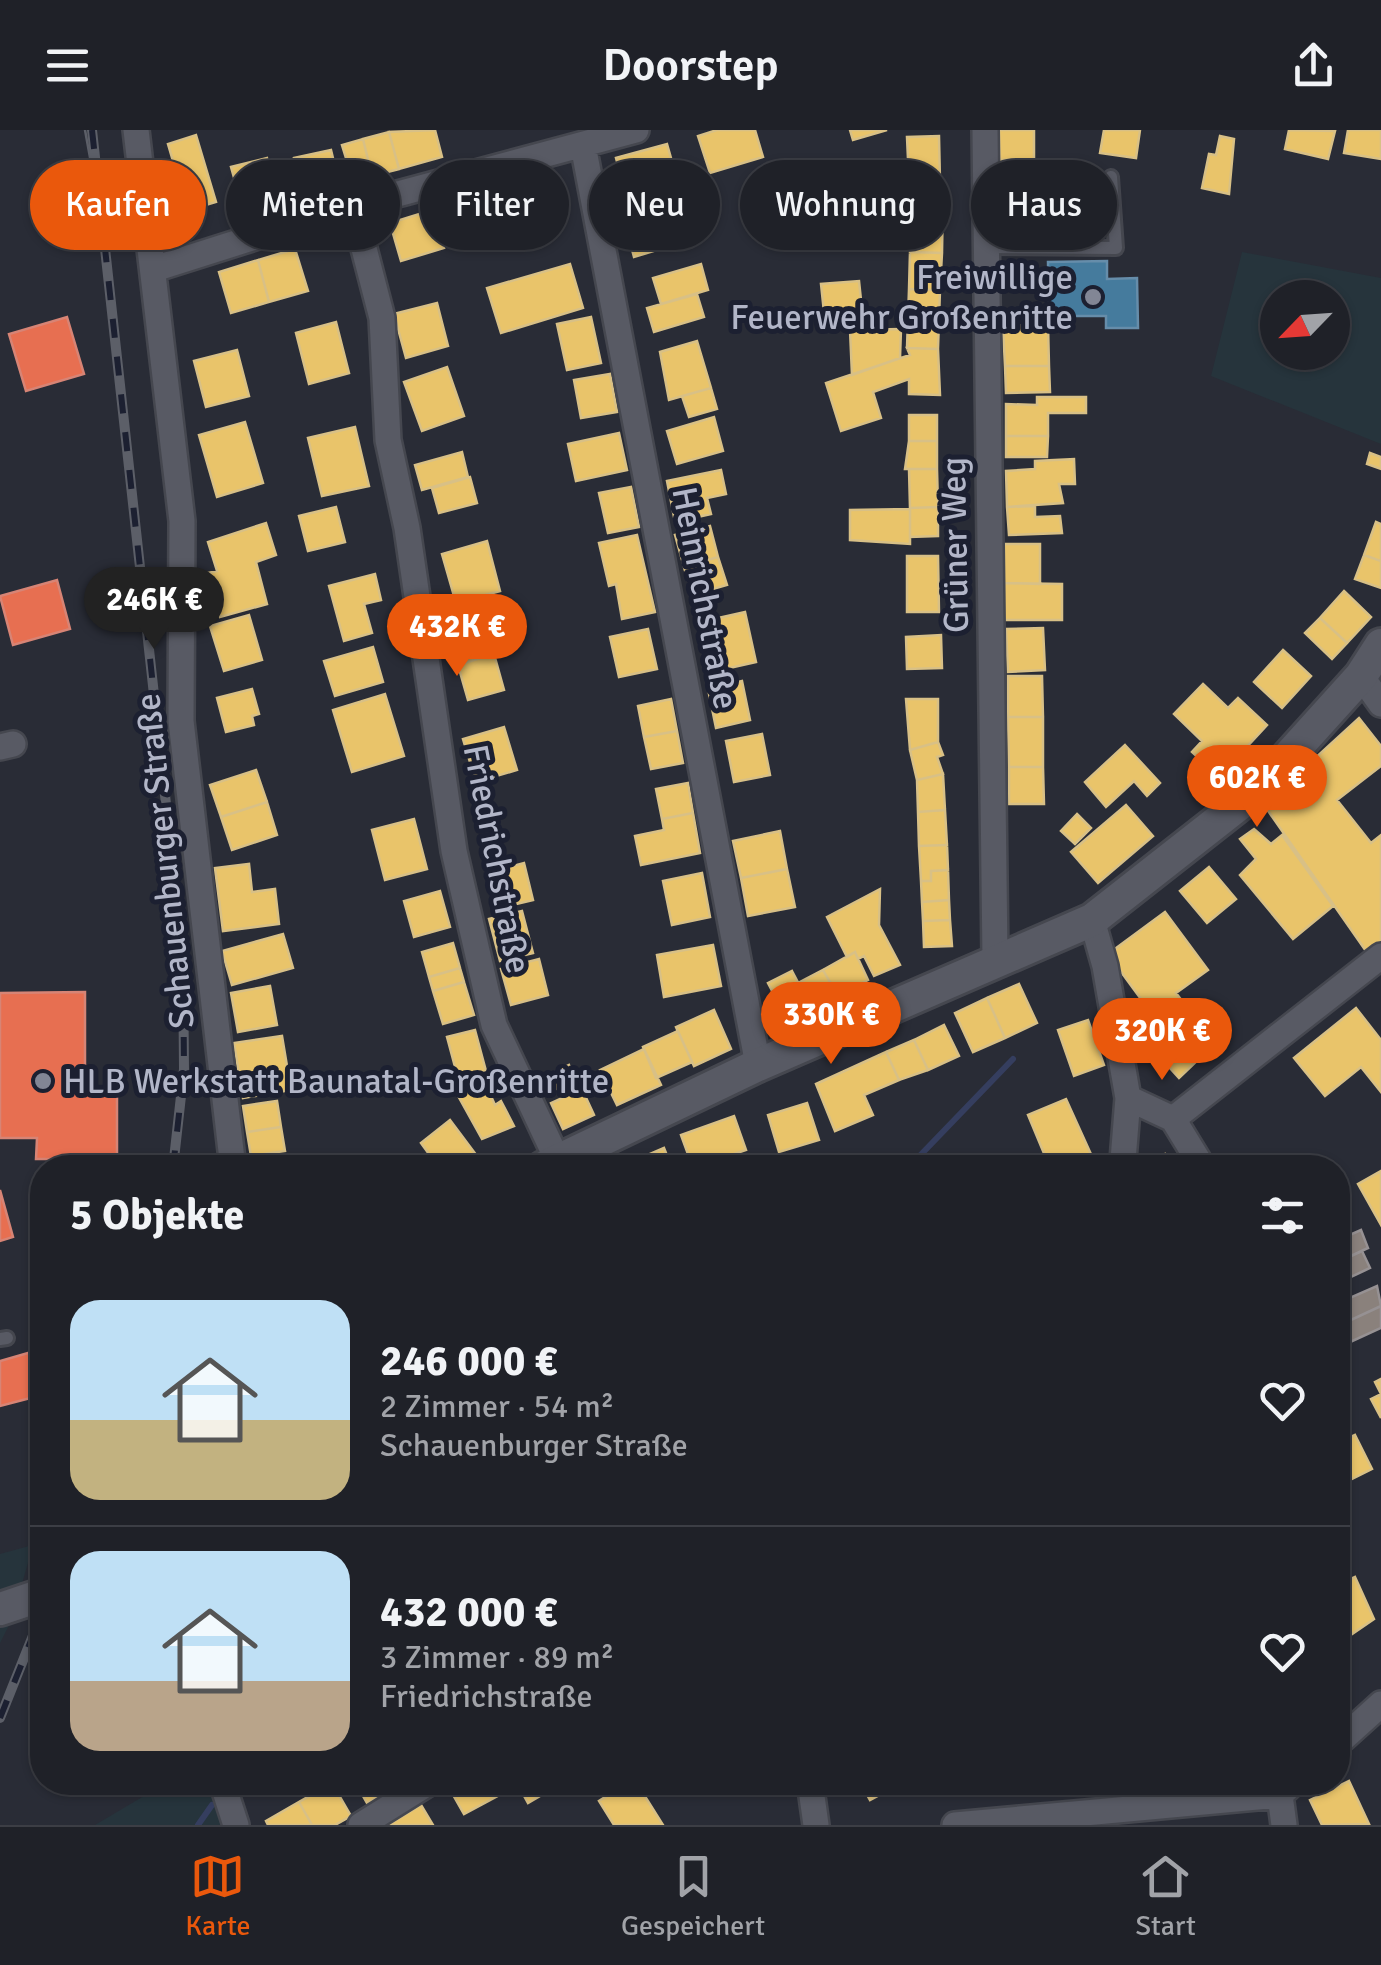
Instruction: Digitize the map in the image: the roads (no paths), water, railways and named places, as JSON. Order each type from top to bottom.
[{"type":"street","name":"Schauenburger Straße","points":[[136,130],[182,521],[182,721],[232,1155]]},
{"type":"street","points":[[400,194],[636,130]]},
{"type":"street","name":"Grüner Weg","points":[[985,130],[985,160]]},
{"type":"street","name":"Heinrichstraße","points":[[583,145],[758,1065]]},
{"type":"street","points":[[154,269],[226,246]]},
{"type":"street","name":"Friedrichstraße","points":[[364,250],[382,318],[388,440],[407,528],[454,851],[494,1025],[547,1155]]},
{"type":"street","name":"Grüner Weg","points":[[986,250],[996,960]]},
{"type":"street","points":[[565,1155],[758,1065],[1092,920],[1260,788],[1361,676],[1381,646]]},
{"type":"street","points":[[1361,676],[1381,704]]},
{"type":"street","points":[[1092,920],[1106,966],[1128,1098],[1122,1155]]},
{"type":"street","points":[[1173,1119],[1381,956]]},
{"type":"street","points":[[1128,1098],[1173,1119],[1194,1155]]},
{"type":"street","points":[[0,1609],[30,1599]]},
{"type":"street","points":[[1350,1732],[1381,1704]]},
{"type":"street","points":[[226,1795],[236,1825]]},
{"type":"street","points":[[361,1825],[409,1795]]},
{"type":"street","points":[[812,1795],[816,1825]]},
{"type":"street","points":[[955,1825],[1232,1795]]},
{"type":"street","points":[[1284,1825],[1286,1795]]},
{"type":"waterway","points":[[921,1155],[1013,1059]]},
{"type":"waterway","points":[[198,1825],[212,1805]]},
{"type":"tram line","points":[[85,130],[90,160]]},
{"type":"railway","points":[[92,130],[183,959],[184,1069],[174,1155]]},
{"type":"railway","points":[[0,1718],[30,1643]]},
{"type":"place","name":"Freiwillige Feuerwehr Großenritte","points":[[1093,297]]},
{"type":"place","name":"HLB Werkstatt Baunatal-Großenritte","points":[[43,1081]]}]
